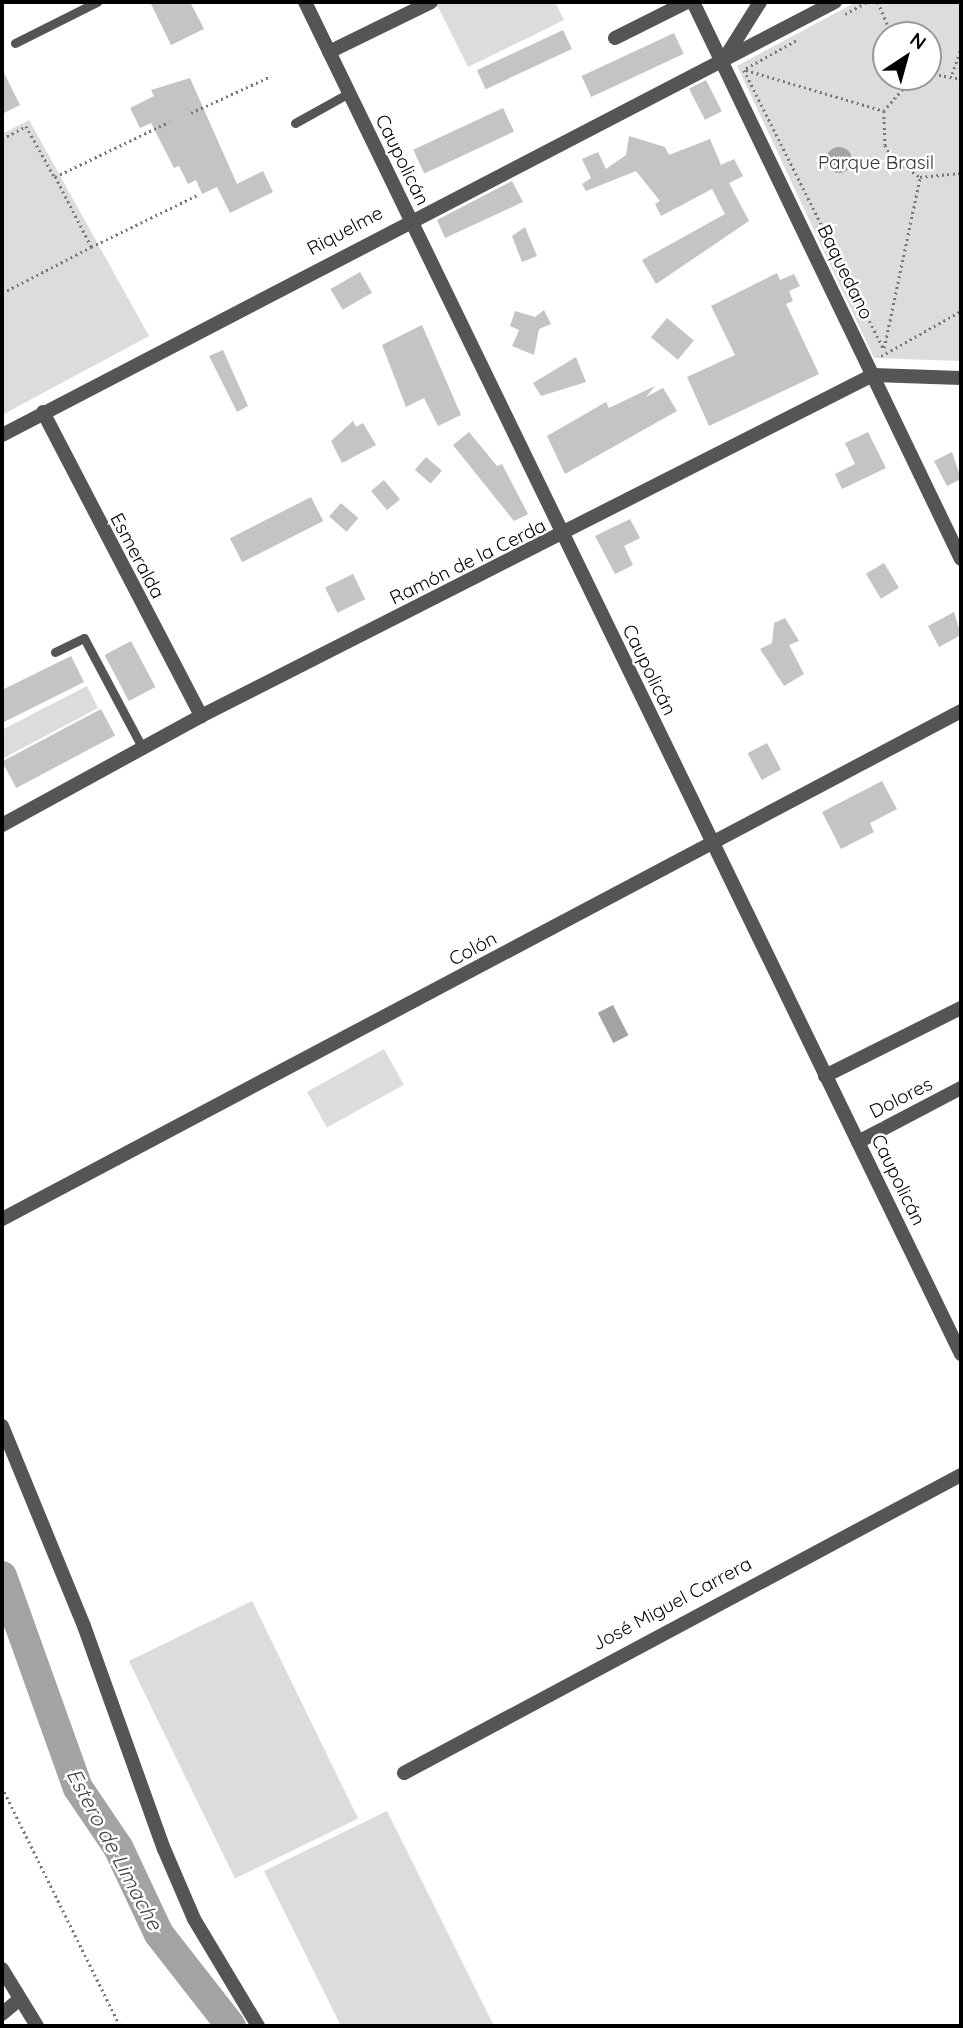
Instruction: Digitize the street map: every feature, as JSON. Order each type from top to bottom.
[{"type":"street","name":"Caupolicán","points":[[305,2],[712,846],[961,1354]]},
{"type":"street","points":[[329,52],[430,2]]},
{"type":"street","points":[[615,38],[687,2]]},
{"type":"street","name":"Baquedano","points":[[693,2],[961,559]]},
{"type":"street","points":[[722,62],[760,2]]},
{"type":"street","name":"Riquelme","points":[[2,435],[409,218],[722,62],[835,2]]},
{"type":"street","name":"Ramón de la Cerda","points":[[2,825],[201,716],[563,536],[873,375],[961,378]]},
{"type":"street","name":"Esmeralda","points":[[43,412],[201,716]]},
{"type":"street","name":"Colón","points":[[2,1219],[712,846],[961,711]]},
{"type":"street","points":[[825,1076],[961,1008]]},
{"type":"street","name":"Dolores","points":[[858,1142],[961,1088]]},
{"type":"street","points":[[2,1426],[84,1626],[169,1861],[194,1919],[258,2026]]},
{"type":"street","name":"José Miguel Carrera","points":[[404,1773],[961,1475]]},
{"type":"street","points":[[2,1969],[37,2026]]},
{"type":"street","points":[[2,2014],[20,1999]]},
{"type":"lane","points":[[15,43],[97,2]]},
{"type":"lane","points":[[295,124],[349,93]]},
{"type":"lane","points":[[55,652],[83,638],[143,749]]},
{"type":"path","points":[[834,20],[867,2]]},
{"type":"path","points":[[878,2],[886,21]]},
{"type":"path","points":[[744,69],[800,39]]},
{"type":"path","points":[[952,75],[961,48]]},
{"type":"path","points":[[722,62],[884,111]]},
{"type":"path","points":[[744,69],[884,349]]},
{"type":"path","points":[[942,74],[961,79]]},
{"type":"path","points":[[191,113],[271,76]]},
{"type":"path","points":[[900,91],[884,111],[885,145],[894,160],[920,177],[961,174]]},
{"type":"path","points":[[54,177],[169,122]]},
{"type":"path","points":[[2,139],[26,126],[91,247]]},
{"type":"path","points":[[873,375],[884,349],[920,177]]},
{"type":"path","points":[[2,293],[197,195]]},
{"type":"path","points":[[884,349],[961,311]]},
{"type":"path","points":[[2,1787],[120,2026]]},
{"type":"green space","points":[[443,2],[555,2],[564,20],[468,67],[437,5]]},
{"type":"green space","name":"Parque Brasil","points":[[856,2],[961,2],[961,361],[874,358],[737,66]]},
{"type":"green space","points":[[29,120],[149,336],[2,415],[2,134]]},
{"type":"green space","points":[[87,686],[98,708],[2,759],[2,730]]},
{"type":"green space","points":[[384,1049],[404,1085],[327,1128],[307,1092]]},
{"type":"green space","points":[[252,1601],[358,1819],[235,1879],[129,1661]]},
{"type":"green space","points":[[387,1811],[494,2026],[341,2026],[264,1871]]},
{"type":"shaded area","points":[[839,147],[848,151],[852,160],[848,169],[839,173],[830,169],[826,160],[830,151]]},
{"type":"shaded area","points":[[613,1005],[628,1035],[613,1043],[598,1013]]},
{"type":"building","points":[[150,2],[190,2],[204,29],[171,45]]},
{"type":"building","points":[[563,30],[572,49],[486,89],[477,70]]},
{"type":"building","points":[[674,33],[684,54],[591,97],[582,76]]},
{"type":"building","points":[[2,69],[20,105],[2,114]]},
{"type":"building","points":[[190,78],[237,184],[263,171],[273,192],[230,213],[217,187],[202,194],[196,180],[188,184],[179,166],[174,168],[151,123],[140,128],[130,108],[154,96],[151,90]]},
{"type":"building","points":[[706,80],[722,111],[705,120],[689,89]]},
{"type":"building","points":[[503,108],[514,132],[424,173],[413,150]]},
{"type":"building","points":[[629,136],[665,147],[669,155],[710,139],[721,165],[734,159],[743,176],[729,183],[749,221],[656,284],[642,260],[725,214],[712,189],[661,216],[655,204],[660,201],[636,171],[586,191],[582,184],[591,178],[582,159],[598,152],[606,169],[626,155]]},
{"type":"building","points":[[512,181],[523,202],[445,238],[437,220]]},
{"type":"building","points":[[525,227],[537,256],[522,262],[512,236]]},
{"type":"building","points":[[360,272],[372,293],[343,310],[331,289]]},
{"type":"building","points":[[777,273],[780,280],[794,274],[800,286],[789,291],[793,301],[786,304],[819,374],[709,426],[687,377],[735,355],[711,306]]},
{"type":"building","points":[[544,310],[551,324],[539,329],[534,355],[512,346],[519,330],[510,326],[515,311],[535,317]]},
{"type":"building","points":[[667,318],[694,340],[678,360],[651,337]]},
{"type":"building","points":[[422,325],[461,415],[438,426],[424,398],[406,407],[382,345]]},
{"type":"building","points":[[223,350],[248,406],[237,412],[209,356]]},
{"type":"building","points":[[576,357],[586,382],[541,396],[533,383]]},
{"type":"building","points":[[655,386],[646,397],[663,388],[677,411],[565,474],[547,436],[606,402],[609,408]]},
{"type":"building","points":[[353,421],[356,427],[363,423],[376,445],[342,463],[331,441]]},
{"type":"building","points":[[469,432],[497,466],[502,464],[528,514],[514,521],[453,445]]},
{"type":"building","points":[[868,432],[886,468],[842,489],[835,474],[855,464],[845,443]]},
{"type":"building","points":[[952,452],[961,479],[947,486],[934,461]]},
{"type":"building","points":[[426,457],[442,471],[431,484],[415,470]]},
{"type":"building","points":[[384,480],[400,499],[387,510],[371,491]]},
{"type":"building","points":[[311,497],[323,521],[242,562],[230,538]]},
{"type":"building","points":[[341,503],[358,518],[347,532],[329,517]]},
{"type":"building","points":[[630,519],[640,538],[624,546],[633,565],[615,574],[595,536]]},
{"type":"building","points":[[884,563],[899,588],[881,599],[866,574]]},
{"type":"building","points":[[353,574],[365,599],[337,613],[325,588]]},
{"type":"building","points":[[954,612],[961,635],[939,647],[928,626]]},
{"type":"building","points":[[785,618],[799,641],[789,645],[804,674],[784,686],[760,649],[772,643],[774,623]]},
{"type":"building","points":[[131,641],[155,687],[129,701],[105,655]]},
{"type":"building","points":[[71,656],[84,682],[2,723],[2,690]]},
{"type":"building","points":[[101,709],[115,735],[16,788],[2,762]]},
{"type":"building","points":[[767,743],[781,769],[762,780],[748,753]]},
{"type":"building","points":[[882,781],[897,809],[870,823],[874,832],[841,849],[822,812]]},
{"type":"waterway","name":"Estero de Limache","points":[[2,1576],[78,1788],[118,1847],[159,1934],[231,2026]]}]
